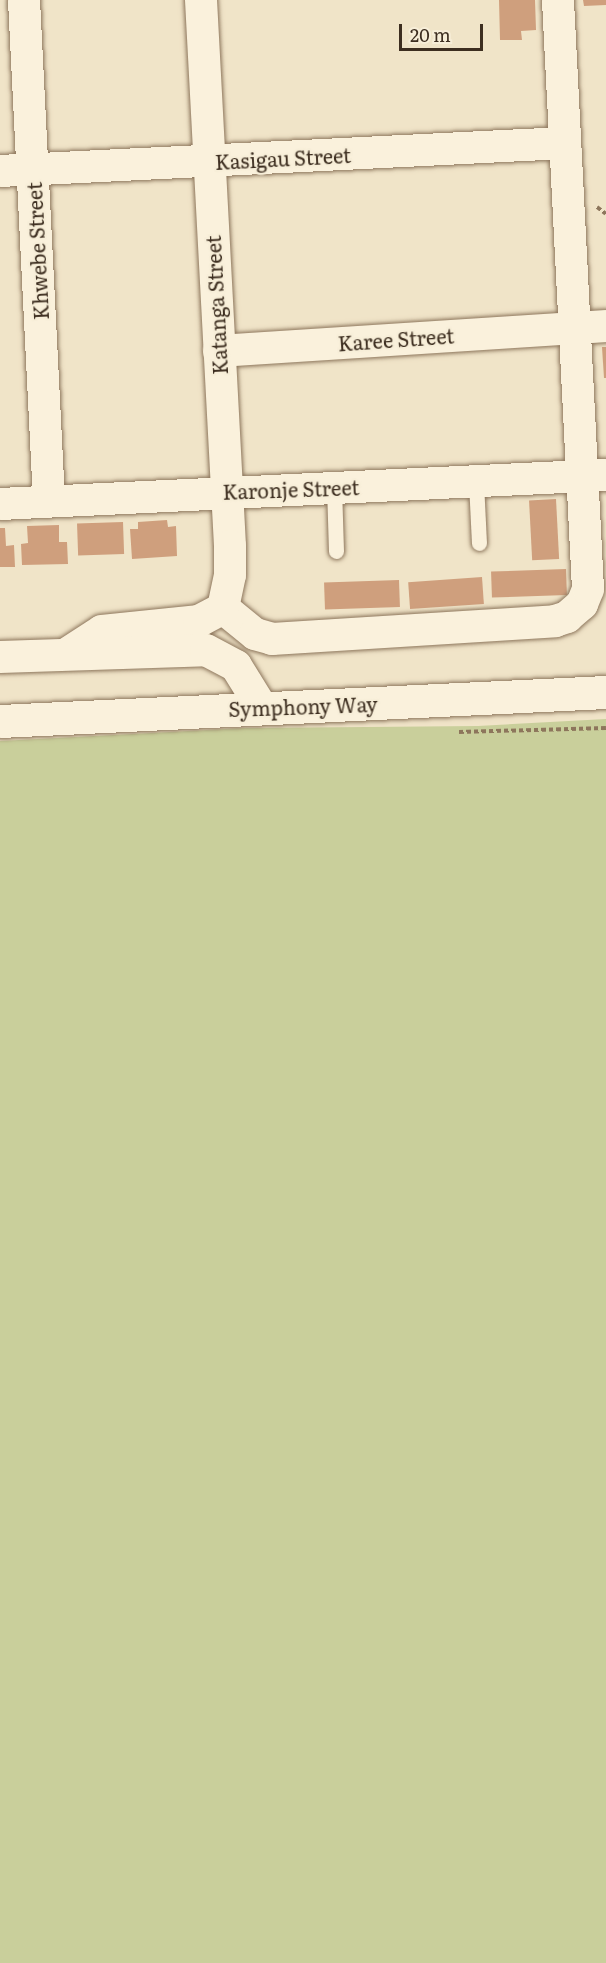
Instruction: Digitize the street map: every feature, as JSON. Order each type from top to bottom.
[{"type":"main road","name":"Symphony Way","points":[[0,721],[606,692]]},
{"type":"street","name":"Khwebe Street","points":[[24,0],[49,501]]},
{"type":"street","name":"Katanga Street","points":[[201,0],[230,575],[223,608]]},
{"type":"street","points":[[68,653],[102,631],[199,621],[223,608],[255,634],[272,639],[567,617],[582,604],[588,589],[594,476],[574,327],[558,0]]},
{"type":"street","name":"Kasigau Street","points":[[0,171],[565,143]]},
{"type":"street","name":"Karee Street","points":[[219,351],[606,326]]},
{"type":"street","name":"Karonje Street","points":[[0,504],[594,476]]},
{"type":"street","points":[[0,657],[68,653],[98,656],[206,650],[236,666],[262,708]]},
{"type":"lane","points":[[476,482],[479,543]]},
{"type":"lane","points":[[334,488],[336,551]]},
{"type":"green space","points":[[606,719],[606,1963],[0,1963],[0,741],[244,728],[478,726]]},
{"type":"building","points":[[499,0],[535,0],[536,30],[521,31],[522,40],[500,40]]},
{"type":"building","points":[[583,0],[606,0],[606,5],[584,6]]},
{"type":"building","points":[[602,347],[606,347],[606,378],[604,378]]},
{"type":"building","points":[[556,499],[559,559],[532,560],[529,500]]},
{"type":"building","points":[[167,520],[168,527],[176,526],[177,556],[132,559],[130,529],[138,529],[138,522]]},
{"type":"building","points":[[123,522],[124,554],[78,556],[77,524]]},
{"type":"building","points":[[59,525],[59,542],[67,542],[68,564],[22,565],[21,544],[28,543],[27,526]]},
{"type":"building","points":[[0,528],[5,528],[6,546],[14,545],[15,567],[0,567]]},
{"type":"building","points":[[566,569],[567,595],[492,598],[491,572]]},
{"type":"building","points":[[482,577],[484,604],[410,609],[408,582]]},
{"type":"building","points":[[399,580],[400,607],[325,610],[324,583]]}]
